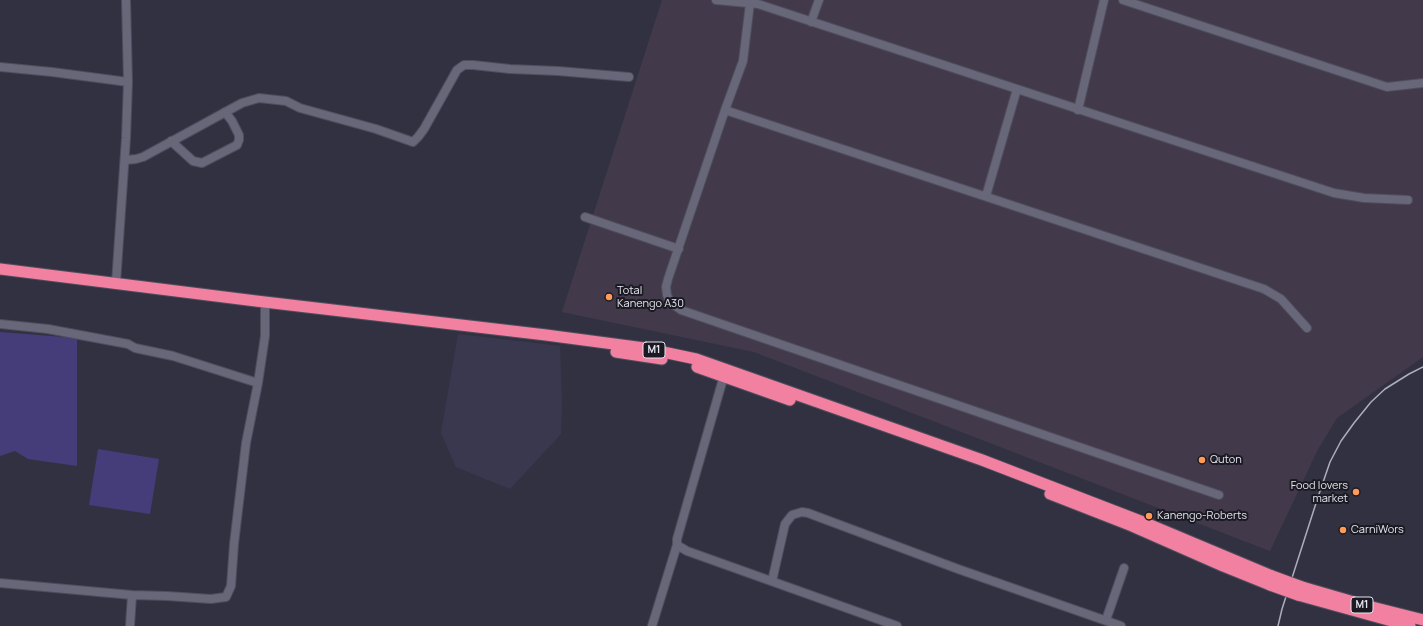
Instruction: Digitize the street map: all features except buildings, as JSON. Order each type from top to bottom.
[{"type":"highway","name":"M1","points":[[0,269],[597,342],[696,359],[725,373]]},
{"type":"highway","name":"M1","points":[[0,275],[214,303],[537,340],[678,362],[725,373],[982,460],[1148,524],[1271,581],[1410,626]]},
{"type":"highway","name":"M1","points":[[1300,591],[1423,620]]},
{"type":"street","points":[[116,283],[126,160],[128,82],[126,0]]},
{"type":"street","points":[[716,0],[758,4],[1334,193],[1364,198],[1408,200]]},
{"type":"street","points":[[811,22],[819,0]]},
{"type":"street","points":[[1078,110],[1104,0]]},
{"type":"street","points":[[1123,0],[1388,87],[1423,83]]},
{"type":"street","points":[[750,3],[743,61],[725,110],[666,287],[670,302],[681,310],[1219,495]]},
{"type":"street","points":[[126,160],[136,160],[143,157],[242,103],[259,98],[286,101],[300,108],[376,129],[413,142],[424,129],[456,70],[464,65],[629,77]]},
{"type":"street","points":[[0,67],[128,82]]},
{"type":"street","points":[[986,196],[1017,90]]},
{"type":"street","points":[[725,110],[1264,289],[1281,299],[1307,328]]},
{"type":"street","points":[[171,141],[193,161],[202,163],[237,145],[239,135],[232,121],[225,112]]},
{"type":"street","points":[[585,218],[678,249]]},
{"type":"street","points":[[0,583],[132,595],[211,599],[226,597],[231,586],[234,544],[246,443],[258,383],[264,336],[265,308]]},
{"type":"street","points":[[0,324],[48,329],[128,344],[135,348],[173,356],[258,383]]},
{"type":"street","points":[[652,626],[678,545],[677,539],[725,373]]},
{"type":"street","points":[[772,581],[785,524],[792,515],[802,512],[1121,626]]},
{"type":"street","points":[[678,545],[687,551],[772,581],[878,623],[897,626]]},
{"type":"street","points":[[1106,620],[1124,568]]},
{"type":"street","points":[[130,626],[132,595]]},
{"type":"shaded area","points":[[662,0],[1423,0],[1423,357],[1337,418],[1317,451],[1270,551],[754,352],[562,312]]},
{"type":"shaded area","points":[[0,332],[77,338],[77,466],[28,459],[15,451],[0,456]]},
{"type":"shaded area","points":[[458,334],[560,346],[562,406],[561,434],[510,489],[456,467],[441,433]]},
{"type":"shaded area","points":[[98,449],[159,459],[150,514],[89,505]]},
{"type":"railway","points":[[1278,626],[1282,609],[1318,497],[1330,462],[1341,441],[1371,402],[1385,389],[1423,367]]},
{"type":"place","name":"Total Kanengo A30","points":[[609,297]]},
{"type":"place","name":"Quton","points":[[1202,460]]},
{"type":"place","name":"Food lovers market","points":[[1356,492]]},
{"type":"place","name":"Kanengo-Roberts","points":[[1149,516]]},
{"type":"place","name":"CarniWors","points":[[1343,530]]}]
